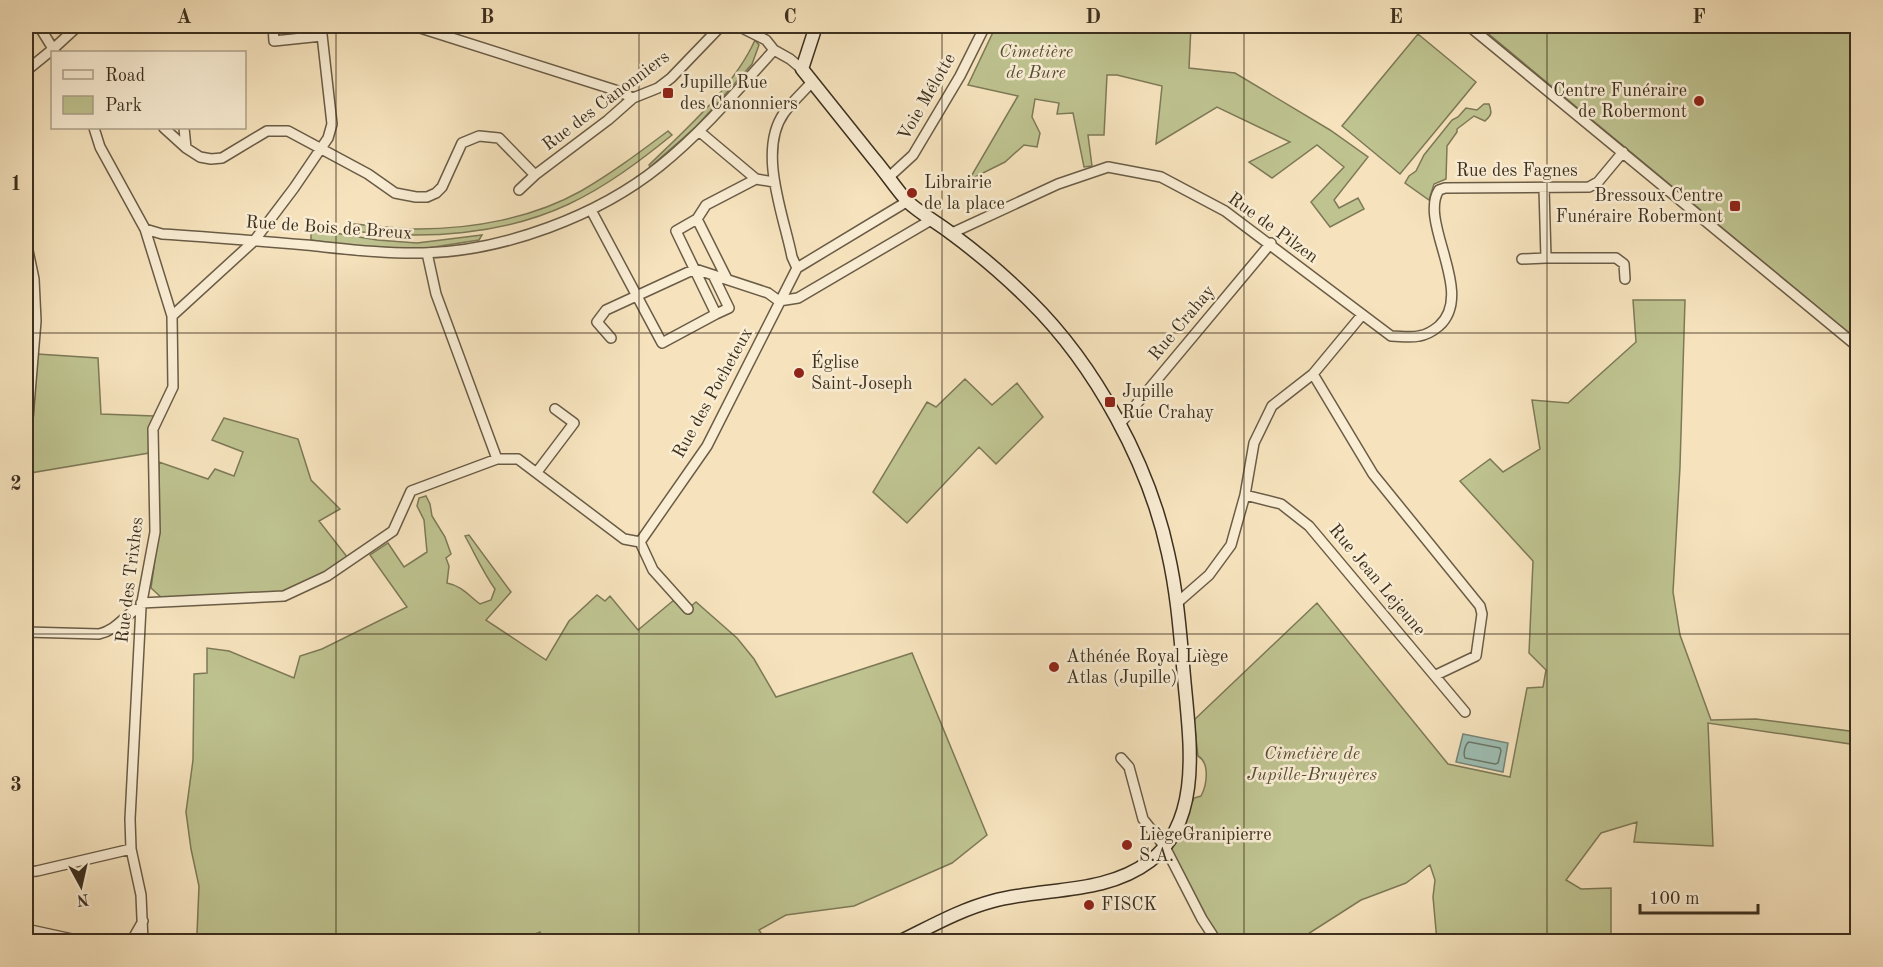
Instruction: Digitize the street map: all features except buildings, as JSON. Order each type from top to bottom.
[{"type":"street","points":[[39,26],[54,51],[78,26]]},
{"type":"street","points":[[273,26],[274,41],[322,36]]},
{"type":"street","points":[[172,316],[254,241],[328,138],[332,124],[321,26]]},
{"type":"street","points":[[414,26],[615,90],[633,98]]},
{"type":"street","name":"Rue des Canonniers","points":[[519,190],[633,98],[658,88],[671,78],[721,26]]},
{"type":"street","points":[[738,26],[766,40],[774,50],[802,69],[908,201],[952,234],[1030,301],[1054,327],[1091,377],[1139,465],[1168,552],[1177,603],[1190,737],[1190,776],[1184,810],[1165,848],[1149,862],[1120,879],[1086,887],[1036,892],[994,900],[956,912],[899,942]]},
{"type":"street","points":[[802,69],[816,26]]},
{"type":"street","name":"Voie Mélotte","points":[[889,177],[913,155],[960,76],[985,26]]},
{"type":"street","points":[[1469,26],[1857,347]]},
{"type":"street","name":"Rue de Bois de Breux","points":[[145,229],[162,234],[387,252],[427,253],[467,248],[512,238],[591,210],[651,173],[700,132],[774,50]]},
{"type":"street","points":[[26,70],[51,53]]},
{"type":"street","points":[[812,82],[783,114],[772,144],[774,182],[792,257],[797,268],[908,201]]},
{"type":"street","points":[[94,129],[100,147],[145,229]]},
{"type":"street","name":"Rue des Canonniers","points":[[165,129],[186,148],[200,157],[211,159],[222,158],[267,131],[288,131],[404,196],[427,196],[436,193],[442,187],[462,143],[479,136],[499,138],[535,175]]},
{"type":"street","points":[[184,129],[186,148]]},
{"type":"street","points":[[700,132],[756,179],[774,182]]},
{"type":"street","name":"Rue des Fagnes","points":[[1435,196],[1439,190],[1445,188],[1590,187],[1598,182],[1623,152]]},
{"type":"street","name":"Rue de Pilzen","points":[[952,234],[1058,184],[1108,167],[1161,177],[1225,211],[1391,336],[1419,336],[1433,331],[1444,321],[1452,296],[1446,258],[1435,215],[1435,196]]},
{"type":"street","points":[[716,314],[676,231],[697,219],[706,204],[756,179]]},
{"type":"street","points":[[1544,188],[1546,258]]},
{"type":"street","points":[[591,210],[662,343],[729,308],[713,275]]},
{"type":"street","points":[[697,219],[727,279]]},
{"type":"street","points":[[611,338],[597,322],[606,310],[695,269],[768,293],[779,301],[798,298],[932,220]]},
{"type":"street","name":"Rue des Trixhes","points":[[143,942],[141,895],[131,849],[130,819],[141,605],[155,532],[153,429],[173,387],[172,316],[145,229]]},
{"type":"street","points":[[26,241],[34,279],[36,321],[26,442]]},
{"type":"street","name":"Rue Crahay","points":[[1119,425],[1270,243]]},
{"type":"street","points":[[427,253],[436,294],[497,459]]},
{"type":"street","points":[[1522,259],[1616,258],[1624,264],[1625,279]]},
{"type":"street","name":"Rue des Pocheteux","points":[[640,542],[706,446],[797,268]]},
{"type":"street","points":[[1177,603],[1209,575],[1231,545],[1245,495],[1254,442],[1272,406],[1313,374],[1362,315]]},
{"type":"street","points":[[1313,374],[1373,474],[1480,606],[1482,614],[1476,656],[1436,675]]},
{"type":"street","points":[[537,472],[574,423],[555,409]]},
{"type":"street","points":[[26,632],[99,634],[110,631],[141,605],[284,596],[327,576],[393,531],[411,491],[497,459],[518,459],[624,539],[640,542],[653,570],[688,609]]},
{"type":"street","name":"Rue Jean Lejeune","points":[[1245,495],[1281,504],[1310,526],[1465,712]]},
{"type":"street","points":[[1121,758],[1129,767],[1143,819],[1165,848],[1202,919],[1217,942]]},
{"type":"street","points":[[26,872],[131,849]]},
{"type":"street","points":[[130,942],[143,921]]},
{"type":"street","points":[[26,929],[86,942]]},
{"type":"green space","name":"Cimetière de Bure","points":[[996,26],[1191,26],[1189,68],[1235,73],[1330,130],[1368,157],[1334,200],[1339,208],[1358,198],[1364,209],[1330,227],[1311,202],[1344,167],[1317,145],[1272,178],[1249,162],[1290,142],[1217,107],[1156,144],[1162,86],[1117,75],[1107,75],[1104,135],[1088,135],[1092,166],[1084,167],[1073,113],[1057,114],[1059,103],[1035,99],[1032,117],[1040,133],[1037,147],[1024,145],[1005,162],[969,180],[1018,96],[968,85]]},
{"type":"green space","points":[[1479,26],[1857,26],[1857,339],[1856,339]]},
{"type":"green space","points":[[1418,34],[1476,82],[1400,174],[1342,126]]},
{"type":"green space","points":[[755,40],[759,45],[752,64],[697,126],[650,167],[649,165],[722,91]]},
{"type":"green space","points":[[1484,104],[1489,104],[1491,109],[1487,119],[1485,121],[1474,116],[1457,129],[1447,146],[1446,179],[1434,184],[1429,200],[1405,183],[1452,120],[1466,108],[1477,110]]},
{"type":"green space","points":[[668,131],[672,135],[597,189],[569,204],[518,223],[491,229],[436,235],[353,231],[354,224],[418,229],[460,227],[523,215],[581,191],[615,170]]},
{"type":"green space","points":[[311,229],[377,240],[417,243],[482,235],[479,240],[421,249],[350,246],[311,240]]},
{"type":"green space","name":"Cimetière de Jupille-Bruyères","points":[[1633,300],[1685,300],[1680,467],[1673,592],[1680,635],[1711,720],[1756,719],[1857,732],[1857,793],[1850,771],[1850,744],[1708,723],[1713,846],[1634,842],[1637,822],[1601,833],[1566,880],[1581,889],[1611,888],[1611,939],[1577,940],[1577,942],[1437,941],[1433,897],[1435,880],[1430,865],[1406,883],[1361,900],[1297,941],[1221,941],[1193,896],[1171,850],[1194,798],[1201,796],[1205,786],[1206,769],[1202,759],[1198,756],[1194,720],[1317,603],[1448,764],[1510,777],[1527,688],[1543,687],[1546,670],[1529,653],[1533,561],[1460,481],[1490,459],[1503,472],[1540,449],[1532,400],[1568,403],[1636,342]]},
{"type":"green space","points":[[37,354],[98,358],[101,414],[154,416],[149,453],[30,473]]},
{"type":"green space","points":[[965,379],[992,405],[1017,383],[1043,417],[996,464],[979,447],[907,523],[873,492],[927,402],[936,407]]},
{"type":"green space","points":[[224,418],[298,439],[311,480],[340,509],[319,521],[348,558],[316,578],[283,593],[162,598],[151,588],[158,525],[159,462],[208,479],[215,469],[234,476],[243,452],[212,440]]},
{"type":"green space","points":[[426,496],[432,516],[445,537],[451,554],[446,558],[449,566],[447,583],[461,589],[480,604],[491,600],[495,589],[465,536],[469,535],[511,592],[486,620],[546,660],[569,621],[597,595],[605,601],[610,596],[638,630],[674,600],[684,612],[696,602],[737,638],[754,659],[776,697],[912,653],[987,835],[952,863],[854,906],[786,915],[759,930],[766,941],[751,939],[746,942],[544,942],[540,932],[515,942],[224,941],[205,934],[197,934],[199,886],[186,812],[193,760],[194,674],[207,673],[207,648],[229,651],[294,678],[300,656],[322,649],[407,607],[370,555],[388,543],[404,567],[427,552],[424,520],[417,506],[419,498]]},
{"type":"water","points":[[1463,734],[1508,743],[1503,772],[1456,762]]},
{"type":"place","name":"Jupille Rue des Canonniers","points":[[668,93]]},
{"type":"place","name":"Centre Funéraire de Robermont","points":[[1699,101]]},
{"type":"place","name":"Librairie de la place","points":[[912,193]]},
{"type":"place","name":"Bressoux Centre Funéraire Robermont","points":[[1735,206]]},
{"type":"place","name":"Église Saint-Joseph","points":[[799,373]]},
{"type":"place","name":"Jupille Rue Crahay","points":[[1110,402]]},
{"type":"place","name":"Athénée Royal Liège Atlas (Jupille)","points":[[1054,667]]},
{"type":"place","name":"LiègeGranipierre S.A.","points":[[1127,845]]},
{"type":"place","name":"FISCK","points":[[1089,905]]}]
